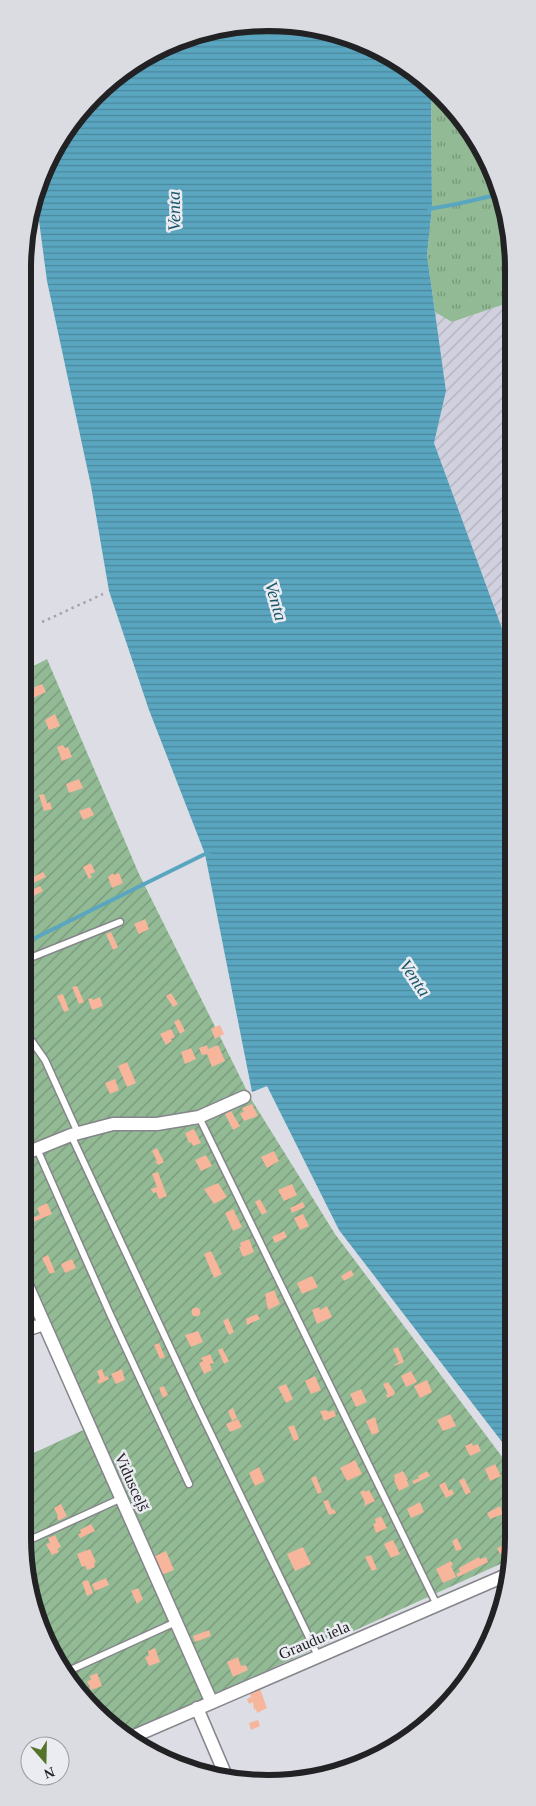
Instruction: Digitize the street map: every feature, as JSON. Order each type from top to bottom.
[{"type":"street","points":[[31,1151],[74,1134],[113,1124],[157,1124],[199,1117],[244,1097]]},
{"type":"street","name":"Vidusceļš","points":[[31,1294],[211,1701]]},
{"type":"street","points":[[31,1328],[44,1324]]},
{"type":"street","name":"Graudu iela","points":[[136,1735],[211,1701],[501,1577]]},
{"type":"street","points":[[196,1708],[223,1770]]},
{"type":"lane","points":[[31,957],[120,922]]},
{"type":"lane","points":[[31,1040],[45,1060],[74,1134],[196,1401],[318,1656]]},
{"type":"lane","points":[[199,1117],[437,1605]]},
{"type":"lane","points":[[37,1149],[110,1314],[190,1484]]},
{"type":"lane","points":[[31,1538],[122,1498]]},
{"type":"lane","points":[[71,1670],[176,1622]]},
{"type":"path","points":[[42,622],[103,594]]},
{"type":"shaded area","points":[[505,304],[505,637],[434,443],[446,391],[435,312],[452,322]]},
{"type":"green space","points":[[431,97],[465,136],[487,177],[497,207],[503,237],[505,304],[452,322],[435,312],[427,255],[432,208]]},
{"type":"green space","points":[[47,659],[139,874],[251,1099],[335,1234],[505,1461],[503,1563],[132,1732],[112,1716],[90,1694],[71,1670],[49,1629],[39,1599],[33,1569],[31,1454],[94,1425],[31,1280],[31,667]]},
{"type":"water","name":"Venta","points":[[268,31],[299,33],[329,39],[359,49],[400,71],[431,97],[432,208],[427,255],[446,391],[434,443],[505,637],[505,1446],[339,1230],[267,1086],[252,1092],[205,854],[149,710],[109,591],[91,486],[47,281],[38,212],[49,177],[63,150],[80,124],[112,90],[136,71],[177,49],[207,39],[237,33]]},
{"type":"building","points":[[42,684],[46,692],[31,699],[31,689]]},
{"type":"building","points":[[55,714],[60,726],[49,730],[45,720]]},
{"type":"building","points":[[63,745],[65,748],[68,747],[72,757],[62,761],[57,747]]},
{"type":"building","points":[[79,779],[83,788],[69,793],[66,784]]},
{"type":"building","points":[[44,794],[47,803],[50,802],[52,809],[44,811],[39,795]]},
{"type":"building","points":[[90,807],[94,815],[83,820],[79,811]]},
{"type":"building","points":[[91,863],[95,872],[90,874],[92,877],[89,879],[83,867]]},
{"type":"building","points":[[43,872],[46,877],[31,884],[31,878]]},
{"type":"building","points":[[113,873],[114,875],[119,873],[123,883],[112,888],[108,877]]},
{"type":"building","points":[[40,886],[43,891],[31,897],[31,890]]},
{"type":"building","points":[[145,919],[149,929],[139,934],[134,924]]},
{"type":"building","points":[[111,932],[118,947],[113,950],[106,934]]},
{"type":"building","points":[[77,986],[84,1002],[79,1004],[72,987]]},
{"type":"building","points":[[171,993],[178,1004],[173,1007],[166,996]]},
{"type":"building","points":[[63,994],[69,1010],[64,1012],[57,996]]},
{"type":"building","points":[[100,997],[103,1006],[92,1010],[88,999],[92,998],[93,1000]]},
{"type":"building","points":[[179,1019],[185,1031],[180,1034],[174,1022]]},
{"type":"building","points":[[220,1025],[224,1034],[215,1039],[211,1029]]},
{"type":"building","points":[[171,1029],[175,1037],[166,1045],[160,1034]]},
{"type":"building","points":[[207,1045],[208,1049],[218,1045],[225,1061],[212,1067],[207,1054],[202,1055],[199,1048]]},
{"type":"building","points":[[191,1048],[196,1059],[185,1064],[181,1052]]},
{"type":"building","points":[[127,1062],[136,1083],[127,1087],[118,1066]]},
{"type":"building","points":[[115,1079],[119,1090],[110,1094],[105,1083]]},
{"type":"building","points":[[252,1104],[258,1116],[244,1121],[240,1113],[244,1112],[242,1108]]},
{"type":"building","points":[[231,1111],[240,1126],[233,1130],[225,1114]]},
{"type":"building","points":[[194,1129],[201,1143],[193,1146],[191,1142],[189,1143],[185,1133]]},
{"type":"building","points":[[157,1148],[164,1162],[159,1165],[155,1162],[157,1161],[152,1151]]},
{"type":"building","points":[[274,1151],[279,1161],[267,1168],[261,1157]]},
{"type":"building","points":[[206,1155],[212,1166],[201,1171],[195,1160]]},
{"type":"building","points":[[158,1172],[167,1196],[159,1199],[156,1192],[153,1193],[151,1189],[157,1187],[152,1174]]},
{"type":"building","points":[[218,1183],[227,1197],[214,1204],[204,1189]]},
{"type":"building","points":[[292,1184],[297,1195],[284,1201],[278,1190]]},
{"type":"building","points":[[260,1199],[267,1212],[262,1215],[255,1202]]},
{"type":"building","points":[[303,1202],[305,1207],[292,1213],[290,1208]]},
{"type":"building","points":[[47,1203],[52,1214],[33,1222],[31,1218],[40,1215],[37,1208]]},
{"type":"building","points":[[233,1209],[242,1227],[233,1231],[225,1213]]},
{"type":"building","points":[[303,1214],[309,1226],[300,1230],[294,1218]]},
{"type":"building","points":[[284,1231],[287,1237],[275,1243],[272,1237]]},
{"type":"building","points":[[249,1239],[254,1252],[243,1257],[239,1247],[241,1246],[240,1243]]},
{"type":"building","points":[[211,1251],[222,1274],[214,1278],[204,1254]]},
{"type":"building","points":[[48,1255],[55,1272],[50,1274],[42,1258]]},
{"type":"building","points":[[72,1259],[76,1268],[65,1273],[61,1264]]},
{"type":"building","points":[[351,1270],[354,1275],[344,1281],[341,1276]]},
{"type":"building","points":[[312,1276],[318,1287],[302,1294],[297,1283]]},
{"type":"building","points":[[274,1290],[280,1304],[268,1310],[265,1294]]},
{"type":"building","points":[[327,1306],[332,1317],[317,1324],[312,1310],[319,1307],[320,1310]]},
{"type":"building","points":[[196,1307],[201,1312],[196,1317],[191,1312]]},
{"type":"building","points":[[257,1314],[260,1319],[247,1325],[246,1319]]},
{"type":"building","points":[[228,1318],[234,1332],[229,1335],[223,1321]]},
{"type":"building","points":[[198,1331],[203,1342],[191,1347],[185,1335]]},
{"type":"building","points":[[159,1343],[165,1357],[160,1359],[154,1345]]},
{"type":"building","points":[[398,1347],[404,1362],[395,1366],[399,1362],[393,1349]]},
{"type":"building","points":[[222,1348],[229,1361],[224,1364],[218,1350]]},
{"type":"building","points":[[210,1354],[214,1363],[210,1364],[212,1370],[204,1374],[199,1363],[203,1361],[201,1358]]},
{"type":"building","points":[[102,1369],[105,1377],[107,1376],[109,1379],[99,1384],[97,1381],[100,1379],[97,1371]]},
{"type":"building","points":[[122,1369],[125,1380],[116,1384],[111,1374]]},
{"type":"building","points":[[411,1371],[417,1382],[406,1387],[401,1376]]},
{"type":"building","points":[[315,1376],[321,1390],[311,1394],[305,1381]]},
{"type":"building","points":[[427,1380],[432,1392],[420,1398],[414,1386]]},
{"type":"building","points":[[388,1382],[395,1392],[394,1395],[387,1398],[386,1395],[388,1394],[383,1384]]},
{"type":"building","points":[[286,1384],[293,1399],[286,1403],[278,1387]]},
{"type":"building","points":[[164,1386],[168,1395],[163,1398],[159,1388]]},
{"type":"building","points":[[361,1389],[367,1402],[356,1407],[350,1394]]},
{"type":"building","points":[[233,1408],[237,1418],[232,1421],[228,1411]]},
{"type":"building","points":[[327,1410],[328,1412],[334,1410],[336,1416],[324,1421],[320,1411]]},
{"type":"building","points":[[450,1414],[456,1426],[443,1431],[437,1420]]},
{"type":"building","points":[[375,1417],[379,1432],[372,1435],[366,1421]]},
{"type":"building","points":[[238,1419],[242,1427],[230,1432],[226,1424]]},
{"type":"building","points":[[294,1425],[299,1439],[294,1441],[288,1427]]},
{"type":"building","points":[[472,1443],[473,1446],[478,1444],[481,1451],[470,1456],[465,1446]]},
{"type":"building","points":[[355,1460],[362,1474],[347,1481],[340,1468]]},
{"type":"building","points":[[495,1464],[501,1476],[490,1481],[485,1469]]},
{"type":"building","points":[[259,1467],[265,1481],[255,1486],[249,1473]]},
{"type":"building","points":[[403,1471],[409,1486],[399,1491],[394,1475]]},
{"type":"building","points":[[427,1471],[430,1476],[414,1484],[412,1481]]},
{"type":"building","points":[[316,1476],[322,1492],[318,1494],[311,1478]]},
{"type":"building","points":[[464,1478],[471,1492],[466,1495],[459,1481]]},
{"type":"building","points":[[445,1482],[449,1491],[452,1489],[454,1494],[446,1498],[439,1485]]},
{"type":"building","points":[[365,1490],[365,1492],[369,1490],[375,1501],[364,1506],[365,1502],[360,1492]]},
{"type":"building","points":[[328,1500],[332,1510],[334,1509],[336,1513],[329,1515],[323,1501]]},
{"type":"building","points":[[420,1502],[424,1512],[411,1518],[407,1509]]},
{"type":"building","points":[[61,1504],[67,1516],[58,1520],[54,1508]]},
{"type":"building","points":[[500,1506],[503,1514],[490,1519],[487,1513]]},
{"type":"building","points":[[381,1516],[387,1528],[376,1533],[373,1524],[376,1523],[375,1519]]},
{"type":"building","points":[[91,1524],[95,1531],[80,1538],[78,1534],[81,1533],[80,1530]]},
{"type":"building","points":[[55,1535],[61,1547],[57,1549],[59,1552],[52,1555],[46,1544],[50,1543],[48,1538]]},
{"type":"building","points":[[457,1538],[462,1549],[456,1551],[452,1541]]},
{"type":"building","points":[[393,1540],[400,1554],[391,1558],[384,1544]]},
{"type":"building","points":[[505,1545],[504,1552],[500,1554],[497,1548]]},
{"type":"building","points":[[303,1547],[311,1564],[295,1571],[287,1554]]},
{"type":"building","points":[[90,1549],[96,1562],[94,1563],[95,1567],[87,1570],[86,1566],[82,1567],[77,1554]]},
{"type":"building","points":[[166,1551],[174,1570],[159,1576],[151,1558]]},
{"type":"building","points":[[371,1555],[377,1569],[372,1571],[365,1557]]},
{"type":"building","points":[[479,1557],[480,1559],[486,1557],[488,1562],[458,1577],[456,1574],[460,1572],[459,1568]]},
{"type":"building","points":[[451,1561],[456,1577],[443,1583],[436,1569]]},
{"type":"building","points":[[106,1578],[109,1585],[95,1591],[92,1584]]},
{"type":"building","points":[[88,1580],[93,1593],[87,1596],[82,1582]]},
{"type":"building","points":[[138,1588],[143,1599],[137,1604],[131,1591]]},
{"type":"building","points":[[209,1630],[211,1636],[195,1642],[193,1636]]},
{"type":"building","points":[[155,1648],[160,1662],[149,1666],[145,1657],[149,1656],[148,1651]]},
{"type":"building","points":[[238,1657],[241,1666],[246,1665],[248,1670],[233,1677],[227,1662]]},
{"type":"building","points":[[97,1673],[102,1686],[91,1690],[87,1681],[91,1680],[90,1676]]},
{"type":"building","points":[[259,1686],[267,1708],[257,1713],[256,1709],[254,1710],[253,1702],[249,1704],[247,1699],[251,1697],[249,1690]]},
{"type":"building","points":[[258,1720],[260,1726],[251,1730],[249,1723]]},
{"type":"waterway","points":[[429,209],[493,196]]},
{"type":"waterway","points":[[31,940],[205,854],[209,855]]}]
